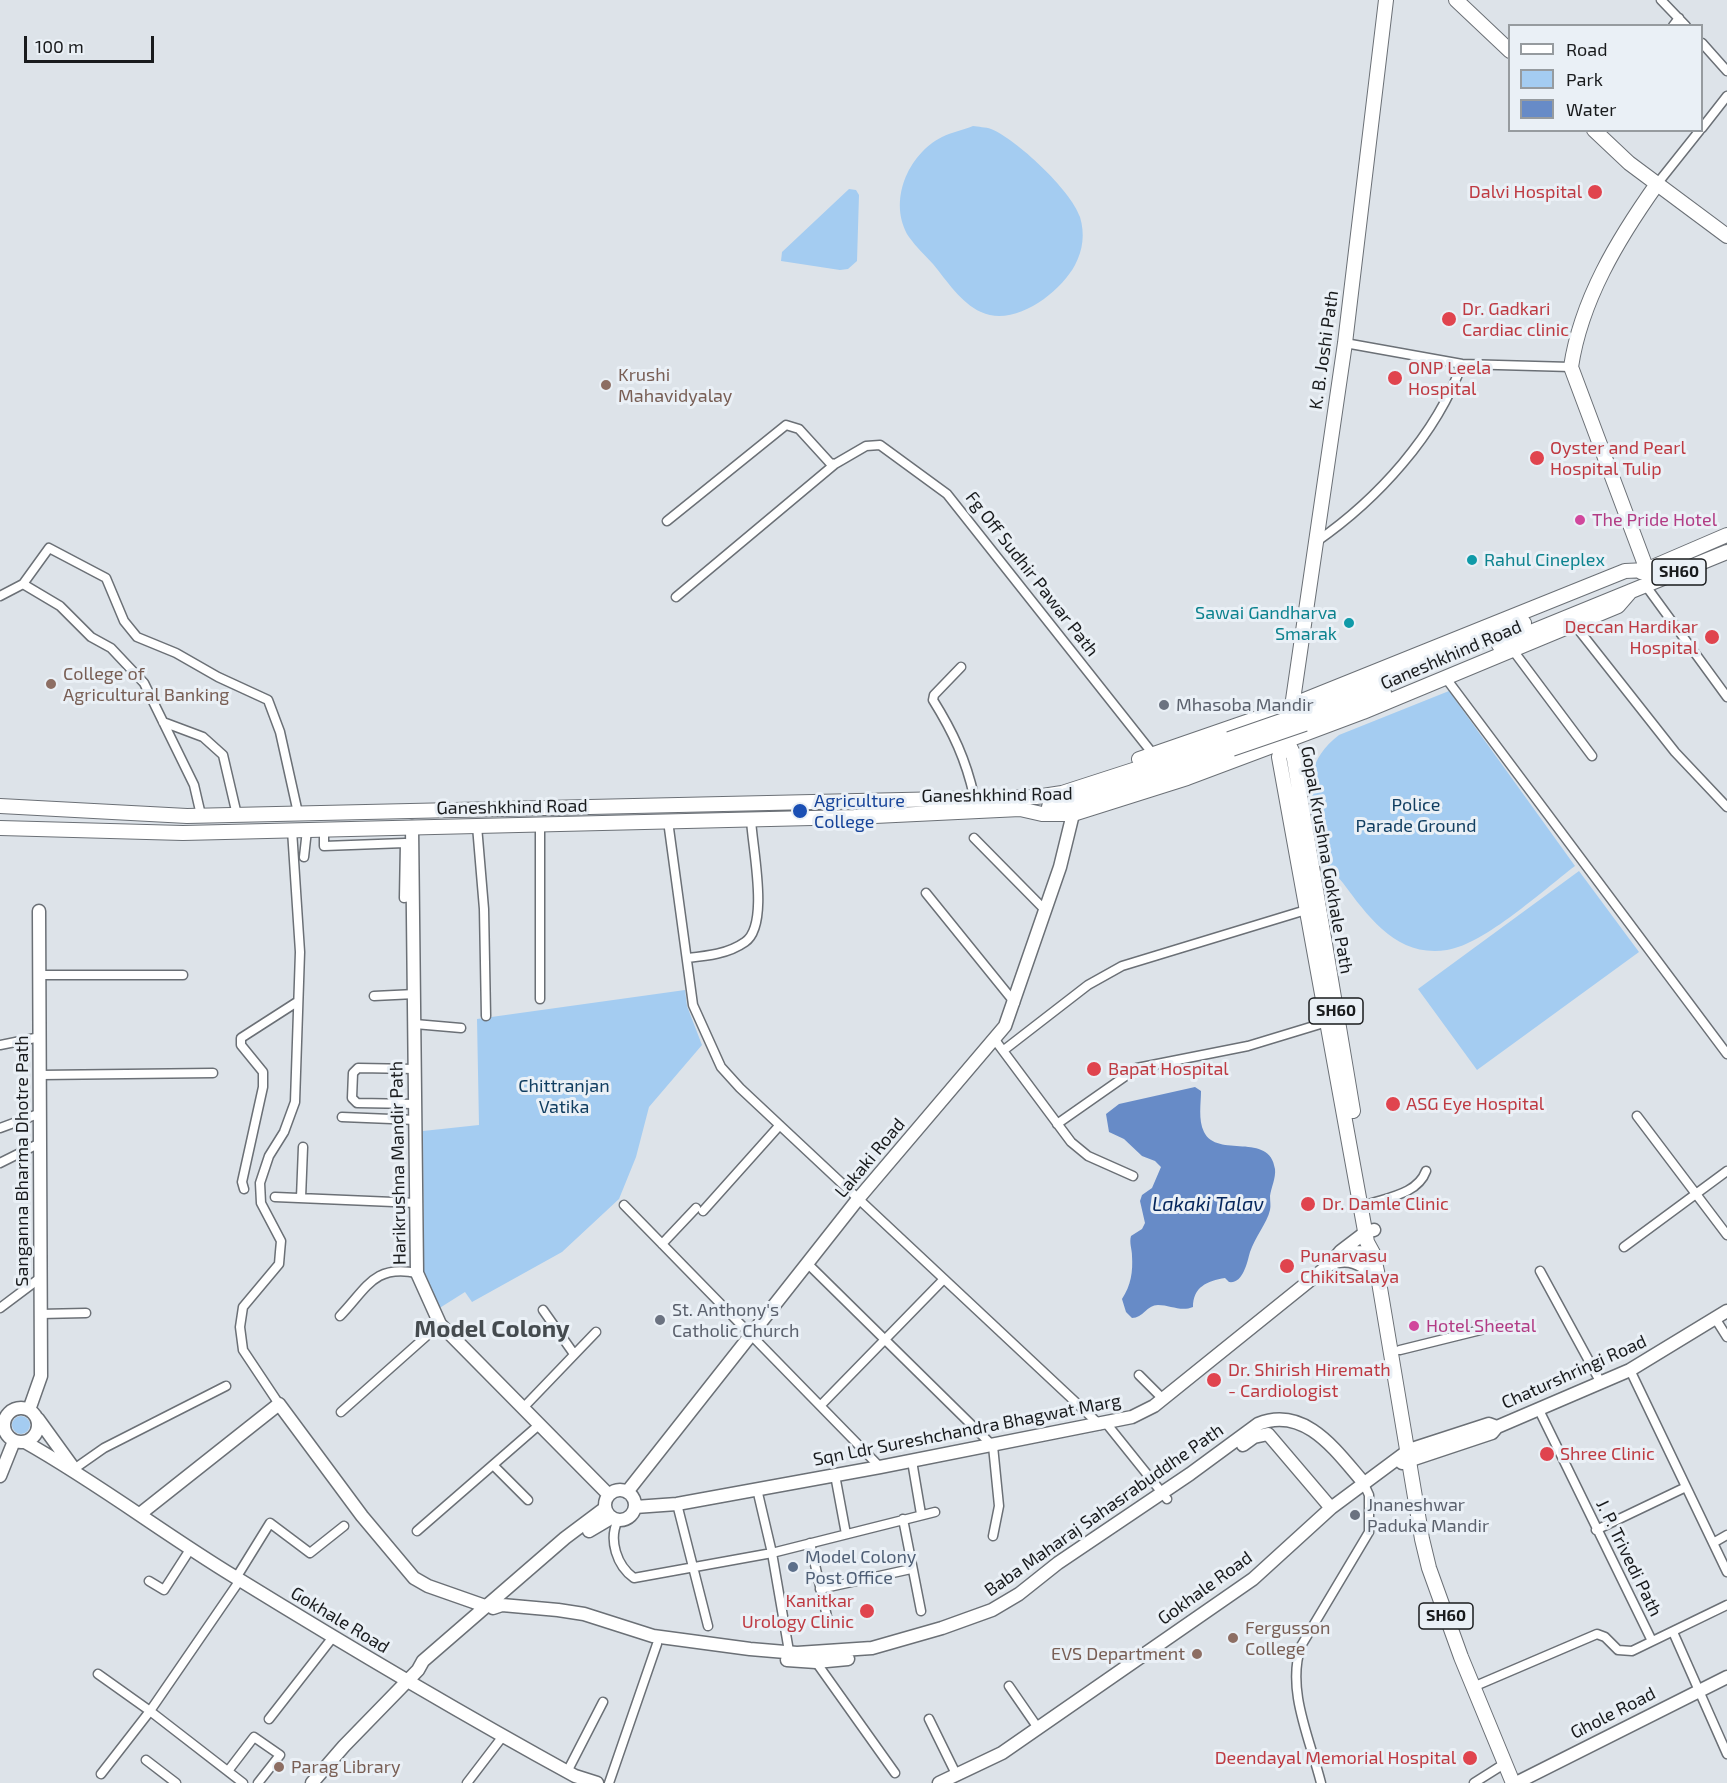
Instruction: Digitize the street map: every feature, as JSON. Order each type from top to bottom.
[{"type":"main road","name":"K. B. Joshi Path","points":[[1287,741],[1345,343],[1386,0]]},
{"type":"main road","points":[[1456,0],[1508,50]]},
{"type":"main road","points":[[1596,132],[1657,184],[1727,236]]},
{"type":"main road","points":[[1305,718],[1647,570],[1571,367],[1575,340],[1587,300],[1657,184]]},
{"type":"main road","name":"Ganeshkhind Road","points":[[0,806],[194,815],[974,796],[1018,803],[1042,814],[1073,814],[1232,744],[1292,704],[1625,571],[1647,570],[1727,535]]},
{"type":"main road","name":"Ganeshkhind Road","points":[[0,828],[188,833],[324,830],[751,819],[1018,803],[1153,754],[1232,744],[1287,741],[1618,606],[1631,591],[1727,552]]},
{"type":"main road","points":[[1018,803],[1064,805],[1305,718],[1631,591]]},
{"type":"main road","name":"Gopal Krushna Gokhale Path","points":[[1287,741],[1280,757],[1327,1022],[1370,1231],[1410,1456],[1422,1539],[1429,1568],[1473,1687],[1514,1783]]},
{"type":"main road","name":"Gopal Krushna Gokhale Path","points":[[1287,741],[1293,753],[1369,1204],[1370,1231]]},
{"type":"main road","points":[[188,833],[194,815]]},
{"type":"main road","name":"Gopal Krushna Gokhale Path","points":[[1373,1253],[1381,1256],[1400,1350],[1415,1443],[1410,1456]]},
{"type":"street","points":[[1661,0],[1684,24]]},
{"type":"street","points":[[1674,24],[1679,18]]},
{"type":"street","points":[[1703,45],[1727,71]]},
{"type":"street","points":[[1703,125],[1727,96]]},
{"type":"street","points":[[1657,184],[1698,132]]},
{"type":"street","points":[[1345,343],[1462,364],[1571,367]]},
{"type":"street","points":[[1316,543],[1345,522],[1393,473],[1435,421],[1451,393],[1462,364]]},
{"type":"street","points":[[667,521],[786,425],[800,429],[830,463],[835,464]]},
{"type":"street","name":"Fg Off Sudhir Pawar Path","points":[[676,597],[835,464],[866,446],[880,445],[947,494],[1153,754]]},
{"type":"street","points":[[0,596],[23,585],[50,548],[106,578],[124,621],[137,637],[176,653],[218,677],[268,700],[280,732],[298,813]]},
{"type":"street","points":[[23,585],[60,606],[91,637],[111,648],[144,683],[194,786],[194,815]]},
{"type":"street","points":[[1646,586],[1727,698]]},
{"type":"street","points":[[1574,624],[1675,752],[1727,807]]},
{"type":"street","points":[[1512,650],[1592,756]]},
{"type":"street","points":[[961,667],[934,695],[933,700],[957,738],[974,796]]},
{"type":"street","points":[[1445,677],[1727,1054]]},
{"type":"street","points":[[163,722],[203,737],[223,755],[237,814]]},
{"type":"street","name":"Lakaki Road","points":[[627,1492],[858,1199],[1005,1026],[1015,1004],[1046,910],[1073,814]]},
{"type":"street","points":[[687,958],[722,953],[747,941],[758,926],[751,819]]},
{"type":"street","points":[[668,821],[693,1005],[721,1067],[779,1126],[1103,1424],[1165,1496]]},
{"type":"street","points":[[540,824],[540,999]]},
{"type":"street","points":[[477,826],[484,909],[486,1016]]},
{"type":"street","name":"Harikrushna Mandir Path","points":[[412,827],[417,1273],[440,1324],[609,1494]]},
{"type":"street","points":[[292,830],[300,952],[295,1102],[284,1132],[269,1156],[260,1183],[261,1203],[281,1241],[279,1264],[243,1307],[240,1328],[243,1350],[279,1404],[362,1516],[414,1578],[428,1586],[489,1607]]},
{"type":"street","points":[[304,856],[307,830]]},
{"type":"street","points":[[324,830],[324,846],[405,843],[404,898],[413,896]]},
{"type":"street","points":[[974,838],[1046,910]]},
{"type":"street","points":[[926,893],[1015,1004]]},
{"type":"street","points":[[1004,1050],[1088,985],[1122,966],[1306,909]]},
{"type":"street","name":"Sanganna Bharma Dhotre Path","points":[[33,1414],[40,1376],[39,911]]},
{"type":"street","points":[[39,975],[183,975]]},
{"type":"street","points":[[374,996],[414,994]]},
{"type":"street","points":[[244,1189],[242,1182],[263,1087],[263,1072],[241,1045],[241,1038],[297,1002]]},
{"type":"street","points":[[1057,1124],[1137,1068],[1239,1048],[1327,1022]]},
{"type":"street","points":[[415,1024],[461,1028]]},
{"type":"street","points":[[0,1045],[40,1037]]},
{"type":"street","points":[[995,1040],[1057,1124],[1088,1156],[1133,1176]]},
{"type":"street","points":[[416,1069],[358,1068],[353,1073],[352,1098],[357,1103],[416,1104]]},
{"type":"street","points":[[40,1075],[213,1073]]},
{"type":"street","points":[[0,1128],[38,1114]]},
{"type":"street","points":[[1637,1116],[1727,1235]]},
{"type":"street","points":[[342,1117],[416,1120]]},
{"type":"street","points":[[663,1244],[699,1210],[779,1126]]},
{"type":"street","points":[[0,1163],[40,1143]]},
{"type":"street","points":[[303,1147],[303,1198]]},
{"type":"street","points":[[1369,1204],[1410,1190],[1422,1180],[1426,1171]]},
{"type":"street","points":[[1624,1247],[1727,1172]]},
{"type":"street","points":[[274,1197],[417,1203]]},
{"type":"street","points":[[624,1204],[880,1467]]},
{"type":"street","name":"Sqn Ldr Sureshchandra Bhagwat Marg","points":[[635,1507],[677,1504],[993,1446],[1132,1417],[1163,1399],[1329,1265],[1341,1251],[1370,1231]]},
{"type":"street","points":[[1341,1251],[1373,1253]]},
{"type":"street","points":[[1329,1265],[1337,1261],[1351,1260],[1378,1276]]},
{"type":"street","points":[[808,1264],[993,1446],[999,1506],[993,1536]]},
{"type":"street","points":[[340,1316],[380,1274],[398,1269],[417,1273]]},
{"type":"street","points":[[1540,1271],[1601,1383]]},
{"type":"street","points":[[0,1308],[40,1278]]},
{"type":"street","points":[[821,1405],[944,1279]]},
{"type":"street","points":[[543,1310],[574,1354]]},
{"type":"street","name":"Chaturshringi Road","points":[[1390,1465],[1410,1456],[1492,1433],[1497,1427],[1630,1370],[1727,1311]]},
{"type":"street","points":[[40,1314],[86,1313]]},
{"type":"street","points":[[1715,1318],[1727,1337]]},
{"type":"street","points":[[341,1412],[440,1324]]},
{"type":"street","points":[[1400,1350],[1497,1326]]},
{"type":"street","points":[[524,1408],[596,1332]]},
{"type":"street","points":[[1630,1370],[1727,1572]]},
{"type":"street","points":[[1139,1375],[1163,1399]]},
{"type":"street","points":[[74,1469],[104,1448],[226,1386]]},
{"type":"street","points":[[140,1514],[279,1404]]},
{"type":"street","points":[[0,1410],[33,1414],[74,1469]]},
{"type":"street","points":[[13,1410],[2,1427],[20,1442],[74,1469]]},
{"type":"street","name":"J. P. Trivedi Path","points":[[1539,1410],[1652,1641],[1673,1632],[1727,1754]]},
{"type":"street","points":[[0,1476],[20,1442],[38,1430],[33,1414]]},
{"type":"street","name":"Baba Maharaj Sahasrabuddhe Path","points":[[1165,1496],[1258,1424],[1285,1418],[1324,1436],[1363,1482]]},
{"type":"street","points":[[417,1531],[540,1424]]},
{"type":"street","name":"Baba Maharaj Sahasrabuddhe Path","points":[[489,1607],[502,1605],[584,1614],[654,1636],[816,1662],[873,1656],[992,1611],[1019,1594],[1058,1563],[1254,1437],[1268,1434],[1331,1508]]},
{"type":"street","points":[[912,1461],[921,1515]]},
{"type":"street","points":[[493,1465],[528,1500]]},
{"type":"street","name":"Gokhale Road","points":[[939,1783],[1002,1753],[1253,1579],[1331,1508],[1363,1482],[1390,1465]]},
{"type":"street","name":"Gokhale Road","points":[[74,1469],[238,1579],[406,1682],[582,1781],[597,1783]]},
{"type":"street","points":[[835,1475],[846,1534]]},
{"type":"street","points":[[1321,1783],[1294,1682],[1295,1664],[1301,1646],[1369,1532],[1369,1495],[1363,1482]]},
{"type":"street","points":[[1596,1530],[1686,1487]]},
{"type":"street","points":[[757,1489],[772,1553],[790,1657]]},
{"type":"street","points":[[312,1783],[418,1670],[428,1665],[489,1607],[570,1543],[612,1516],[629,1517],[635,1507],[634,1498],[627,1492],[619,1490],[609,1494],[612,1516],[614,1534],[619,1560],[623,1570],[634,1578],[772,1553],[903,1518],[935,1512]]},
{"type":"street","points":[[677,1504],[708,1626]]},
{"type":"street","points":[[903,1518],[911,1569],[921,1611]]},
{"type":"street","points":[[101,1774],[150,1711],[238,1579],[270,1523],[310,1553],[345,1526]]},
{"type":"street","points":[[1713,1543],[1727,1535]]},
{"type":"street","points":[[810,1543],[828,1621]]},
{"type":"street","points":[[149,1581],[164,1590],[191,1548]]},
{"type":"street","points":[[820,1589],[911,1569]]},
{"type":"street","points":[[1673,1632],[1727,1605]]},
{"type":"street","name":"Baba Maharaj Sahasrabuddhe Path","points":[[489,1607],[499,1612],[582,1622],[657,1644],[790,1657],[872,1648],[916,1640]]},
{"type":"street","points":[[1473,1687],[1589,1635],[1605,1636],[1618,1650],[1632,1651],[1652,1641]]},
{"type":"street","points":[[269,1719],[333,1637]]},
{"type":"street","points":[[609,1783],[657,1644]]},
{"type":"street","points":[[816,1662],[896,1773]]},
{"type":"street","points":[[98,1674],[243,1783]]},
{"type":"street","name":"Ghole Road","points":[[1514,1783],[1727,1677]]},
{"type":"street","points":[[1009,1686],[1038,1728]]},
{"type":"street","points":[[567,1772],[603,1702]]},
{"type":"street","points":[[930,1719],[957,1776]]},
{"type":"street","points":[[467,1783],[503,1736]]},
{"type":"street","points":[[228,1771],[254,1737],[280,1755],[258,1783]]},
{"type":"street","points":[[146,1760],[176,1783]]},
{"type":"street","points":[[1474,1783],[1504,1764]]},
{"type":"green space","points":[[973,126],[991,129],[1028,154],[1066,193],[1075,206],[1082,223],[1081,248],[1078,259],[1068,276],[1035,305],[1008,315],[994,316],[981,312],[967,303],[909,237],[900,209],[904,180],[919,155],[942,137]]},
{"type":"green space","points":[[849,189],[856,190],[859,195],[857,261],[848,269],[840,270],[781,261],[782,252]]},
{"type":"green space","name":"Police Parade Ground","points":[[1449,691],[1575,866],[1513,915],[1479,938],[1447,950],[1430,951],[1399,942],[1386,933],[1374,922],[1321,857],[1312,838],[1310,784],[1321,754],[1339,735]]},
{"type":"green space","points":[[1579,871],[1639,952],[1477,1070],[1418,989]]},
{"type":"green space","name":"Chittranjan Vatika","points":[[685,990],[687,1006],[702,1045],[649,1107],[636,1157],[619,1199],[562,1252],[472,1302],[465,1292],[438,1309],[424,1272],[423,1131],[479,1125],[477,1019]]},
{"type":"green space","points":[[21,1416],[27,1419],[30,1425],[27,1431],[21,1434],[15,1431],[12,1425],[15,1419]]},
{"type":"water","name":"Lakaki Talav","points":[[1195,1087],[1201,1091],[1201,1122],[1204,1132],[1211,1140],[1220,1144],[1264,1151],[1271,1158],[1275,1172],[1270,1196],[1270,1210],[1252,1246],[1244,1272],[1238,1280],[1229,1282],[1225,1278],[1202,1286],[1195,1294],[1193,1307],[1184,1309],[1154,1306],[1132,1318],[1126,1312],[1122,1299],[1128,1289],[1132,1273],[1130,1239],[1142,1229],[1145,1223],[1140,1201],[1142,1195],[1152,1188],[1161,1167],[1155,1161],[1142,1156],[1124,1139],[1109,1132],[1106,1114],[1119,1104]]},
{"type":"place","name":"Dalvi Hospital","points":[[1595,192]]},
{"type":"place","name":"Dr. Gadkari Cardiac clinic","points":[[1449,319]]},
{"type":"place","name":"ONP Leela Hospital","points":[[1395,378]]},
{"type":"place","name":"Krushi Mahavidyalay","points":[[606,385]]},
{"type":"place","name":"Oyster and Pearl Hospital Tulip","points":[[1537,458]]},
{"type":"place","name":"The Pride Hotel","points":[[1580,520]]},
{"type":"place","name":"Rahul Cineplex","points":[[1472,560]]},
{"type":"place","name":"Sawai Gandharva Smarak","points":[[1349,623]]},
{"type":"place","name":"Deccan Hardikar Hospital","points":[[1712,637]]},
{"type":"place","name":"College of Agricultural Banking","points":[[51,684]]},
{"type":"place","name":"Mhasoba Mandir","points":[[1164,705]]},
{"type":"place","name":"Agriculture College","points":[[800,811]]},
{"type":"place","name":"Bapat Hospital","points":[[1094,1069]]},
{"type":"place","name":"ASG Eye Hospital","points":[[1393,1104]]},
{"type":"place","name":"Dr. Damle Clinic","points":[[1308,1204]]},
{"type":"place","name":"Punarvasu Chikitsalaya","points":[[1287,1266]]},
{"type":"place","name":"St. Anthony's Catholic Church","points":[[660,1320]]},
{"type":"place","name":"Hotel Sheetal","points":[[1414,1326]]},
{"type":"place","name":"Dr. Shirish Hiremath - Cardiologist","points":[[1214,1380]]},
{"type":"place","name":"Shree Clinic","points":[[1547,1454]]},
{"type":"place","name":"Jnaneshwar Paduka Mandir","points":[[1355,1515]]},
{"type":"place","name":"Model Colony Post Office","points":[[793,1567]]},
{"type":"place","name":"Kanitkar Urology Clinic","points":[[867,1611]]},
{"type":"place","name":"Fergusson College","points":[[1233,1638]]},
{"type":"place","name":"EVS Department","points":[[1197,1654]]},
{"type":"place","name":"Deendayal Memorial Hospital","points":[[1470,1758]]},
{"type":"place","name":"Parag Library","points":[[279,1767]]},
{"type":"district","name":"Model Colony","points":[[492,1329]]}]
